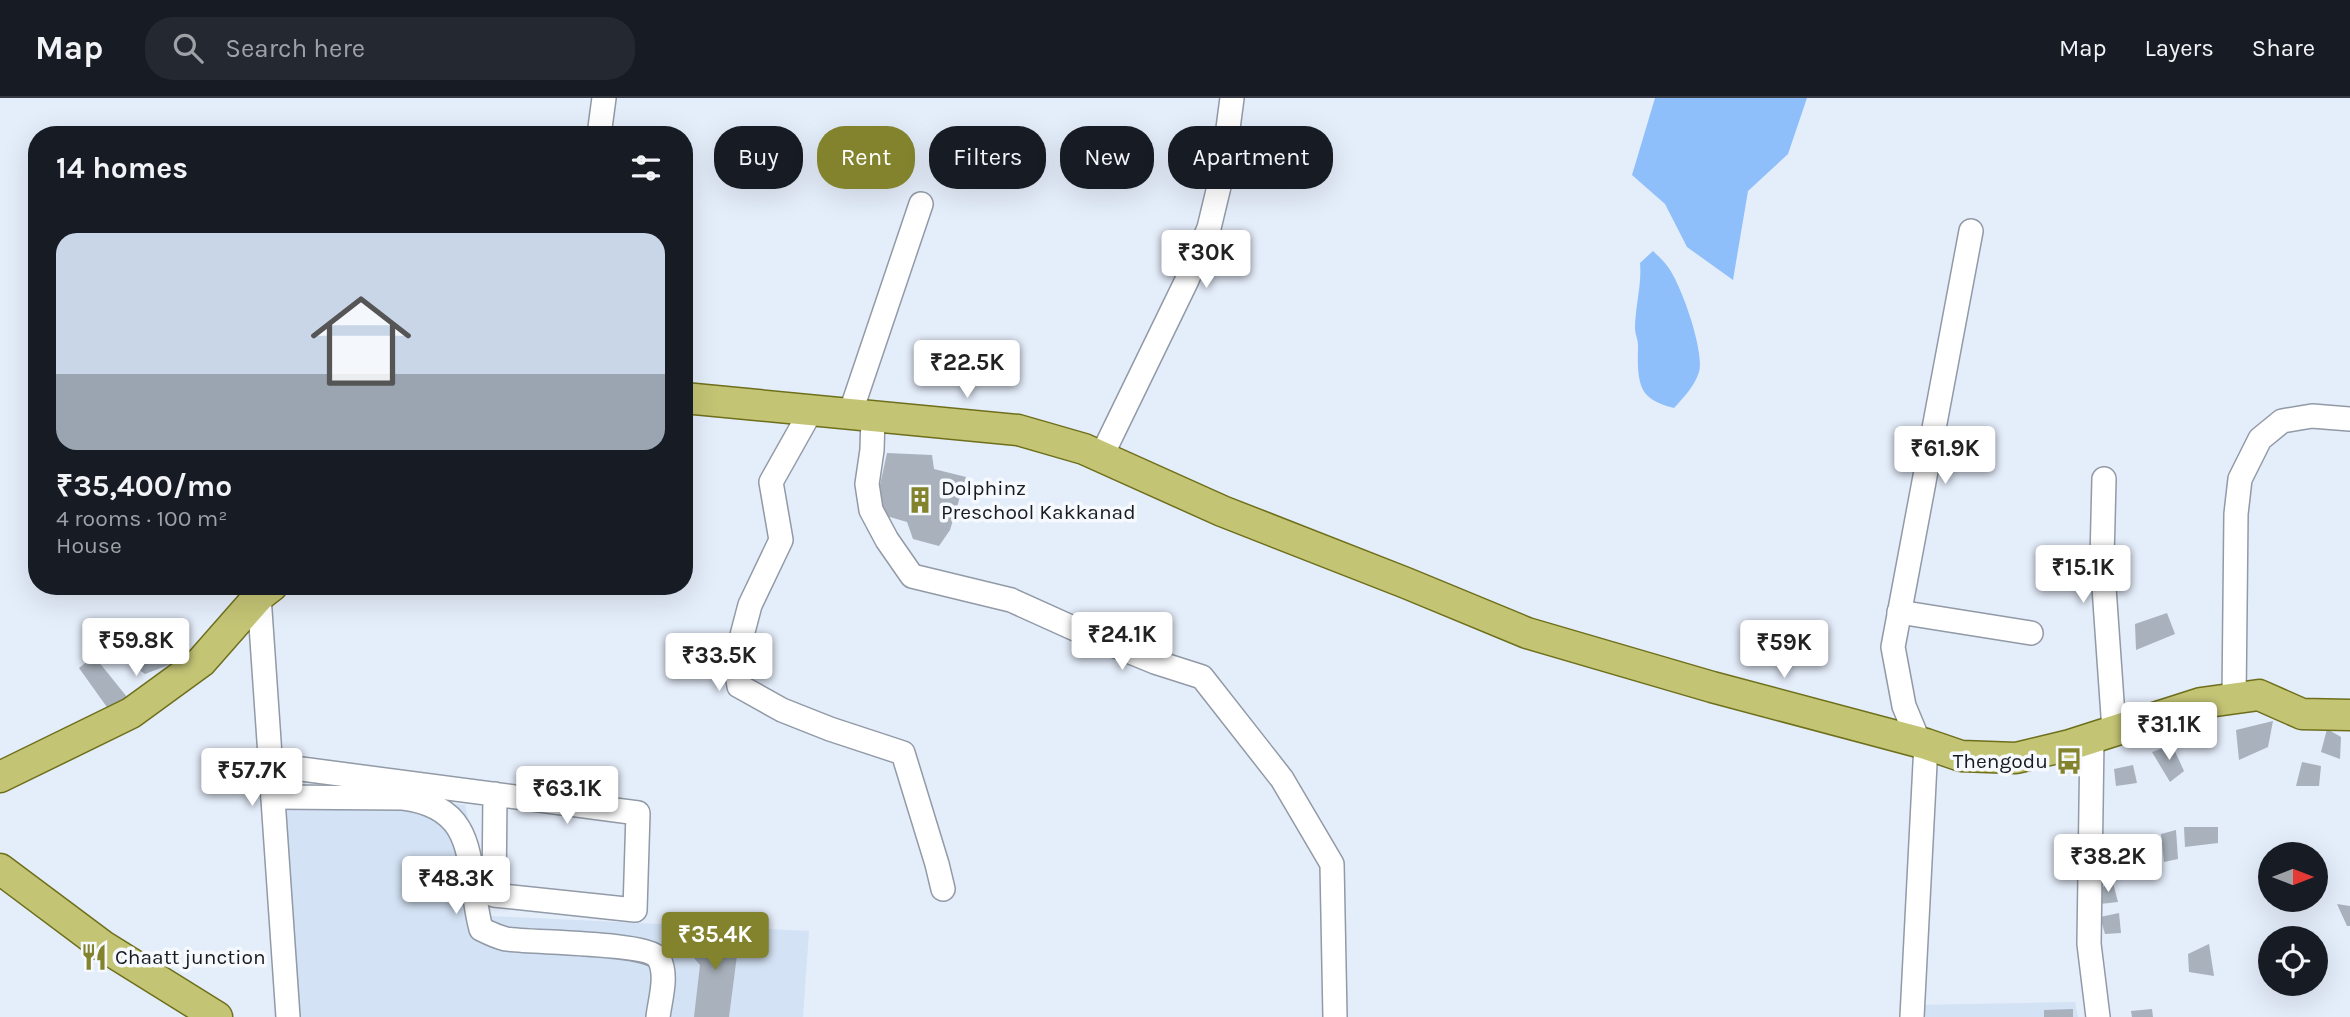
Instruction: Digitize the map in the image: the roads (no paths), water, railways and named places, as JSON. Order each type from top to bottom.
[{"type":"main road","points":[[693,399],[1018,430],[1084,449],[1222,511],[1527,633],[1961,756],[2016,758],[2201,703],[2259,695],[2302,714],[2350,715]]},
{"type":"main road","points":[[0,777],[131,713],[201,662],[262,595]]},
{"type":"main road","points":[[0,869],[103,946],[217,1017]]},
{"type":"street","points":[[600,126],[604,98]]},
{"type":"street","points":[[1101,457],[1209,228],[1222,174],[1232,98]]},
{"type":"street","points":[[921,204],[861,415],[872,450],[867,484],[871,510],[887,540],[912,576],[1012,600],[1107,642],[1202,677],[1282,779],[1332,864],[1335,1017]]},
{"type":"street","points":[[1912,1017],[1922,743],[1904,705],[1893,647],[1971,231]]},
{"type":"street","points":[[812,410],[771,482],[781,540],[750,605],[735,662],[739,686],[794,715],[903,753],[943,889]]},
{"type":"street","points":[[2234,699],[2236,514],[2241,479],[2260,439],[2282,421],[2312,416],[2350,419]]},
{"type":"street","points":[[2098,1017],[2089,944],[2103,734],[2104,479]]},
{"type":"street","points":[[268,595],[271,765],[288,1017]]},
{"type":"street","points":[[1899,612],[2031,632]]},
{"type":"street","points":[[271,765],[495,794],[638,813],[635,909],[494,895],[495,794]]},
{"type":"street","points":[[273,797],[403,799],[422,801],[437,807],[453,819],[466,843],[481,929],[508,939],[624,948],[654,953],[659,959],[663,974],[658,1017]]},
{"type":"water","points":[[1655,98],[1807,98],[1788,154],[1748,191],[1733,280],[1687,247],[1665,204],[1632,175]]},
{"type":"water","points":[[1653,251],[1668,267],[1679,288],[1691,318],[1699,350],[1697,377],[1674,408],[1658,403],[1648,396],[1642,388],[1639,376],[1635,329],[1640,263]]},
{"type":"place","name":"Dolphinz Preschool Kakkanad","points":[[920,500]]},
{"type":"place","name":"Thengodu","points":[[2069,761]]},
{"type":"place","name":"Chaatt junction","points":[[94,957]]}]
